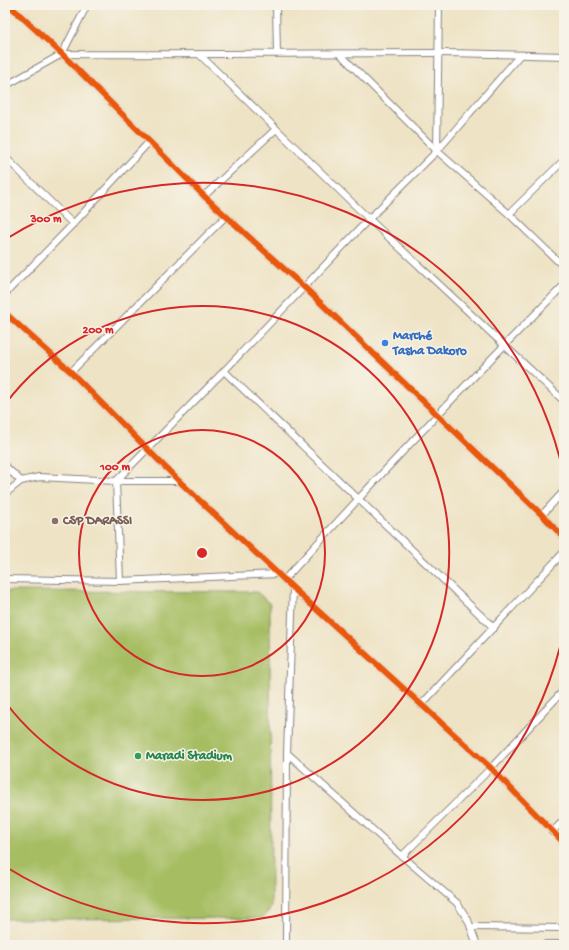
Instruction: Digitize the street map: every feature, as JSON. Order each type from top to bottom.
[{"type":"street","points":[[9,5],[62,54],[204,196],[304,287],[542,515],[564,538]]},
{"type":"street","points":[[62,54],[87,5]]},
{"type":"street","points":[[276,5],[277,53]]},
{"type":"street","points":[[437,151],[439,5]]},
{"type":"street","points":[[5,86],[62,54],[200,55],[277,53],[438,53],[564,56]]},
{"type":"street","points":[[340,54],[437,151],[509,214],[564,267]]},
{"type":"street","points":[[200,55],[369,219],[564,401]]},
{"type":"street","points":[[120,581],[116,481],[224,371],[369,219],[437,151],[520,55]]},
{"type":"street","points":[[204,196],[276,129]]},
{"type":"street","points":[[5,294],[73,224],[149,142]]},
{"type":"street","points":[[5,157],[73,224]]},
{"type":"street","points":[[509,214],[564,160]]},
{"type":"street","points":[[71,372],[226,216]]},
{"type":"street","points":[[284,580],[358,498],[564,285]]},
{"type":"street","points":[[5,313],[71,372],[179,481],[284,580],[491,768],[564,844]]},
{"type":"street","points":[[224,371],[494,628]]},
{"type":"street","points":[[5,466],[21,481]]},
{"type":"street","points":[[5,494],[21,481],[39,477],[116,481],[179,481]]},
{"type":"street","points":[[542,515],[564,491]]},
{"type":"street","points":[[420,705],[564,552]]},
{"type":"street","points":[[5,579],[120,581],[278,574]]},
{"type":"street","points":[[286,945],[287,753],[293,588]]},
{"type":"street","points":[[402,856],[491,768],[564,690]]},
{"type":"street","points":[[287,753],[457,903],[471,927],[477,945]]},
{"type":"street","points":[[552,832],[564,820]]},
{"type":"street","points":[[471,927],[564,928]]},
{"type":"street","points":[[546,945],[564,945]]},
{"type":"green space","name":"Maradi Stadium","points":[[5,591],[257,592],[270,604],[271,908],[263,918],[5,919]]},
{"type":"cycle path","points":[[9,5],[62,54],[204,196],[304,287],[542,515],[564,538]]},
{"type":"cycle path","points":[[5,313],[71,372],[179,481],[293,588],[491,768],[564,843]]},
{"type":"place","name":"Marché Tasha Dakoro","points":[[385,343]]},
{"type":"place","name":"CSP DARASSI","points":[[55,521]]},
{"type":"place","name":"Maradi Stadium","points":[[138,756]]}]
